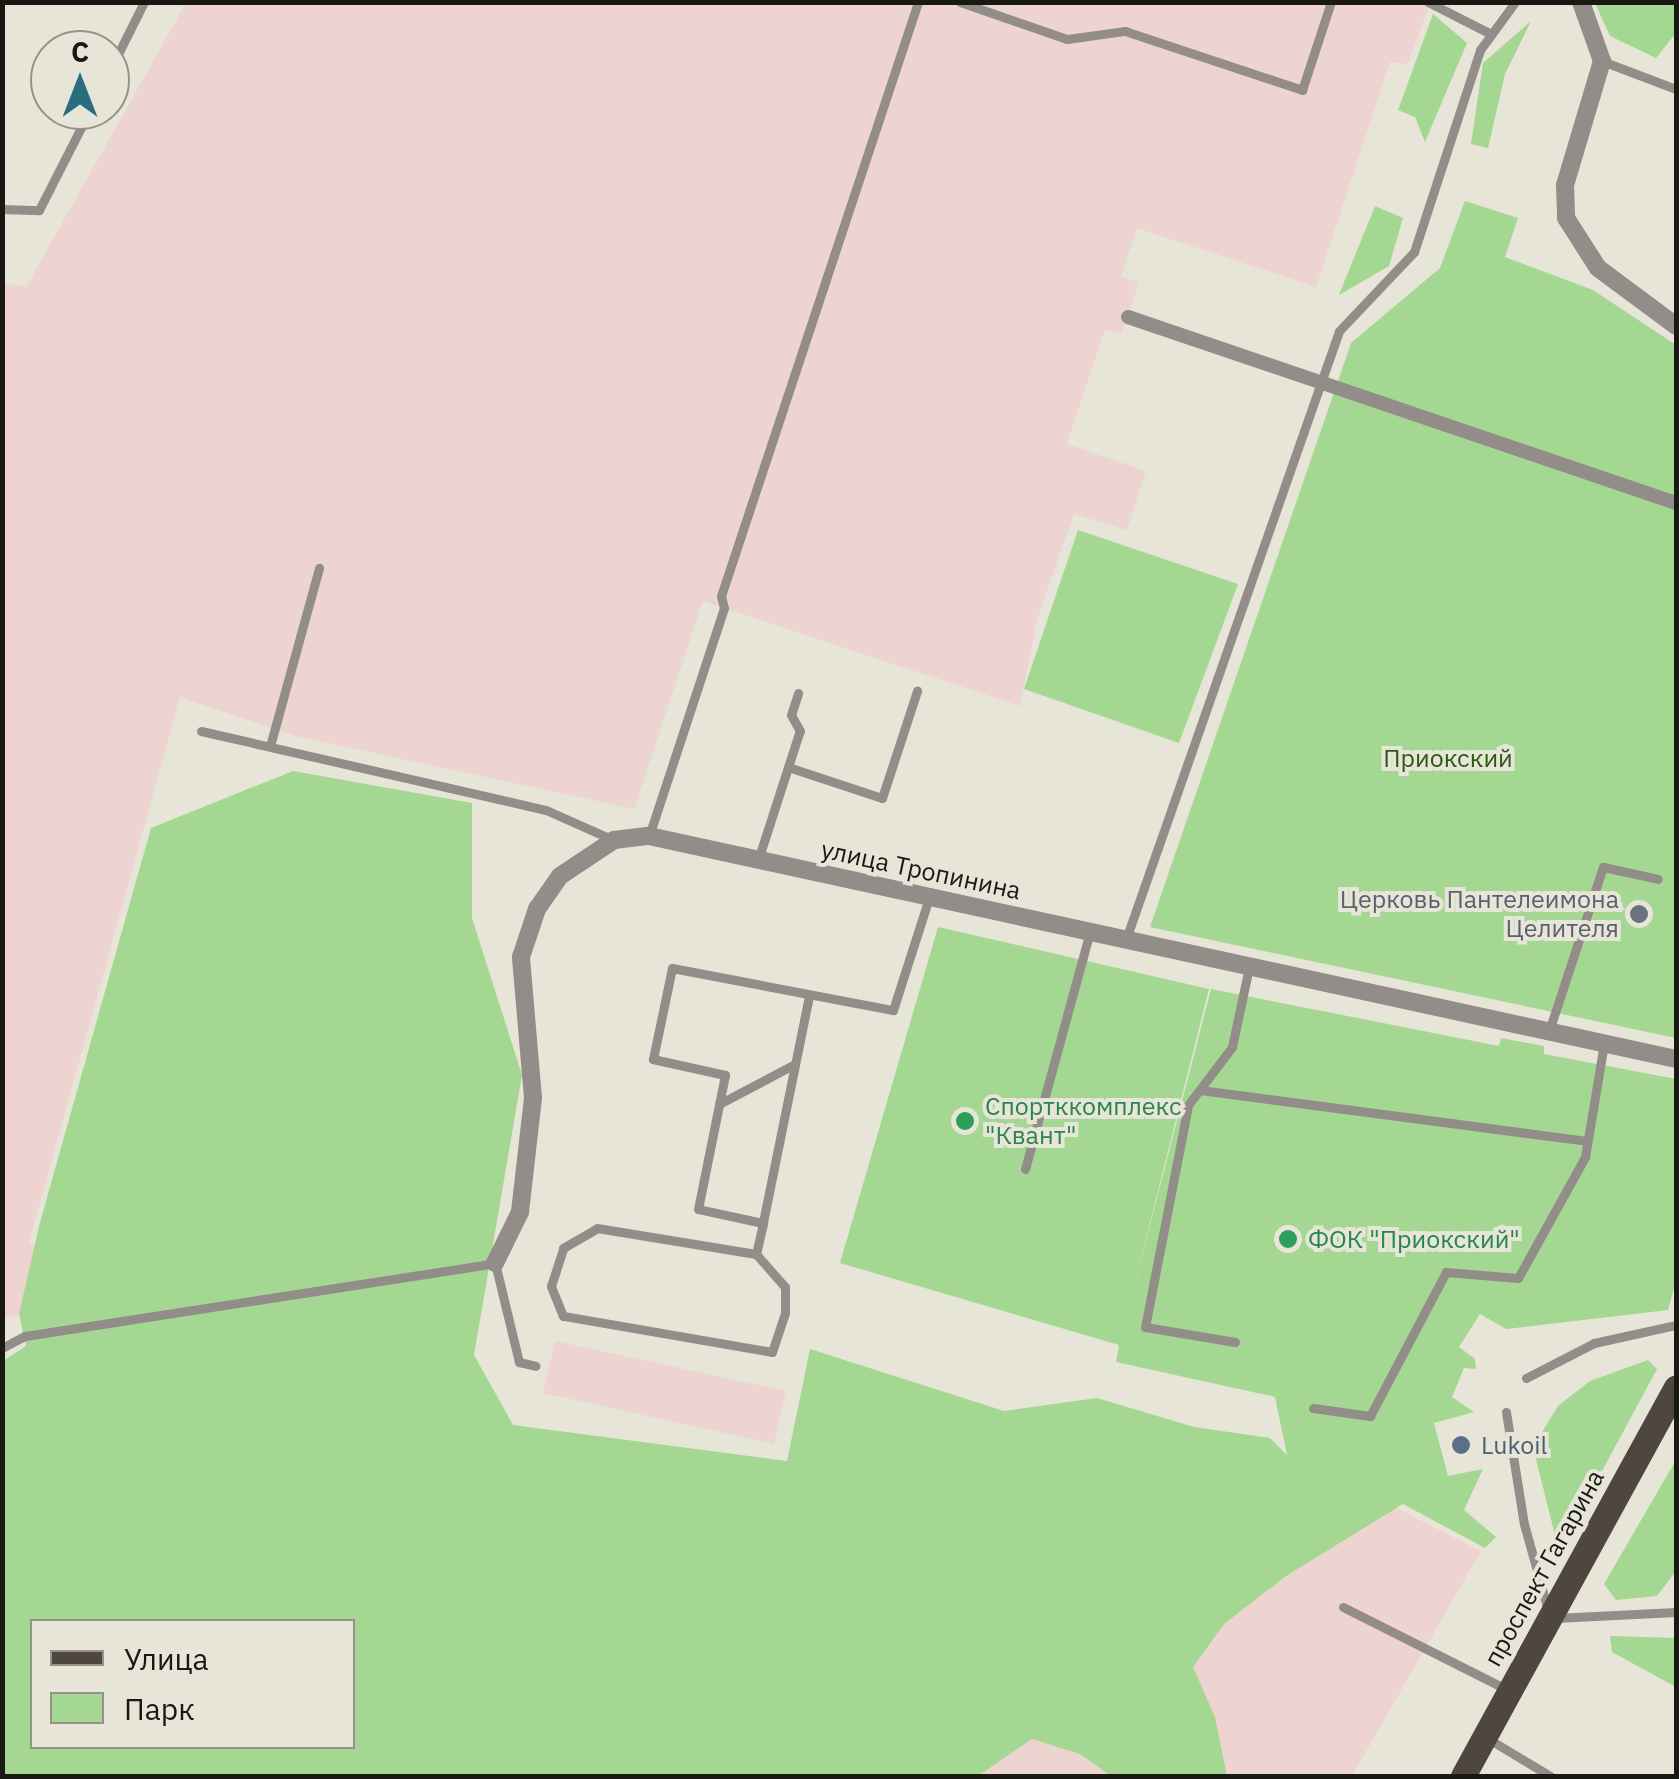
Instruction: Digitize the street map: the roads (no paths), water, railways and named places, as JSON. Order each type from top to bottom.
[{"type":"main road","name":"проспект Гагарина","points":[[1462,1776],[1676,1387]]},
{"type":"street","points":[[1581,2],[1602,61],[1565,185],[1566,218],[1598,268],[1676,326]]},
{"type":"street","points":[[1128,317],[1676,503]]},
{"type":"street","name":"улица Тропинина","points":[[495,1263],[520,1212],[533,1098],[521,957],[537,908],[560,876],[614,840],[649,836],[1676,1059]]},
{"type":"lane","points":[[130,30],[144,2]]},
{"type":"lane","points":[[649,836],[724,608],[721,596],[918,2]]},
{"type":"lane","points":[[960,2],[1066,38],[1124,31],[1302,90],[1331,2]]},
{"type":"lane","points":[[1428,2],[1491,34]]},
{"type":"lane","points":[[1126,940],[1339,331],[1414,252],[1491,34],[1515,2]]},
{"type":"lane","points":[[1602,61],[1676,89]]},
{"type":"lane","points":[[2,209],[39,210],[80,130]]},
{"type":"lane","points":[[270,746],[318,568]]},
{"type":"lane","points":[[788,767],[882,798],[917,691]]},
{"type":"lane","points":[[758,860],[800,732],[792,715],[798,693]]},
{"type":"lane","points":[[201,730],[546,810],[614,840]]},
{"type":"lane","points":[[1549,1031],[1604,867],[1658,879]]},
{"type":"lane","points":[[762,1223],[698,1209],[724,1075],[653,1060],[672,968],[894,1010],[928,898]]},
{"type":"lane","points":[[1025,1169],[1090,932]]},
{"type":"lane","points":[[1235,1342],[1145,1327],[1188,1105],[1232,1048],[1249,966]]},
{"type":"lane","points":[[756,1254],[809,996]]},
{"type":"lane","points":[[1312,1408],[1370,1416],[1446,1272],[1518,1278],[1588,1142],[1604,1043]]},
{"type":"lane","points":[[719,1104],[795,1064]]},
{"type":"lane","points":[[1200,1090],[1588,1142]]},
{"type":"lane","points":[[597,1228],[756,1254],[785,1288],[785,1313],[772,1352],[563,1316],[550,1286],[562,1248],[597,1228]]},
{"type":"lane","points":[[2,1338],[495,1263],[519,1362],[536,1366]]},
{"type":"lane","points":[[1526,1378],[1594,1343],[1676,1325]]},
{"type":"lane","points":[[2,1348],[25,1336]]},
{"type":"lane","points":[[1506,1412],[1524,1524],[1550,1618],[1676,1612]]},
{"type":"lane","points":[[1343,1607],[1510,1691]]},
{"type":"lane","points":[[1485,1736],[1550,1776]]},
{"type":"place","name":"Церковь Пантелеимона Целителя","points":[[1639,914]]},
{"type":"place","name":"Спортккомплекс \"Квант\"","points":[[965,1121]]},
{"type":"place","name":"ФОК \"Приокский\"","points":[[1288,1239]]},
{"type":"place","name":"Lukoil","points":[[1461,1445]]},
{"type":"park label","name":"Приокский","points":[[1448,758]]}]
